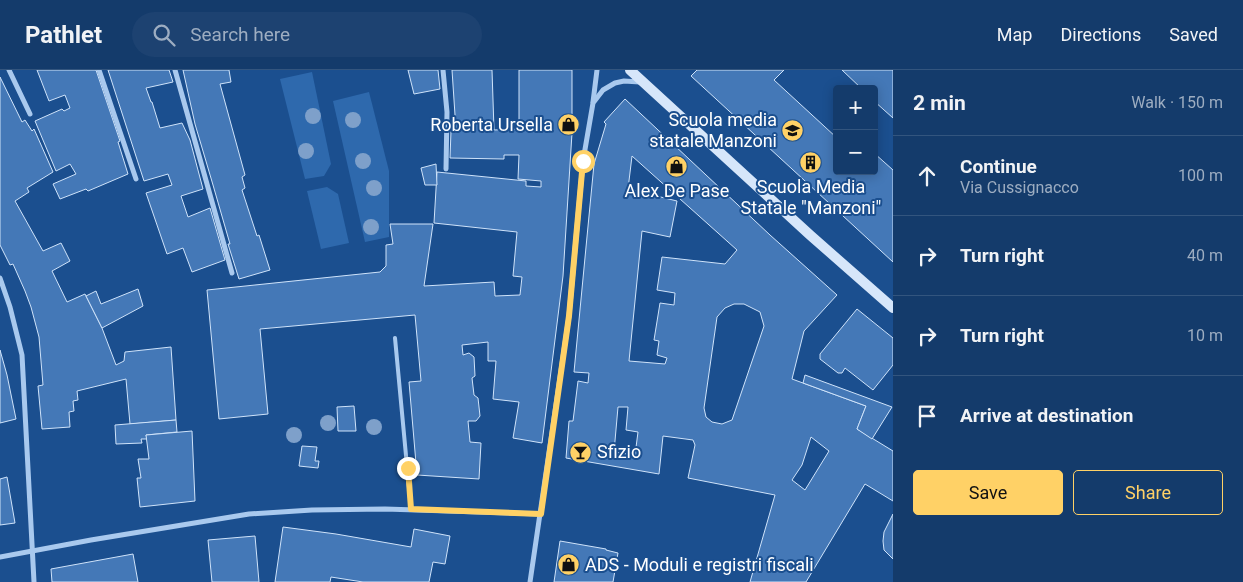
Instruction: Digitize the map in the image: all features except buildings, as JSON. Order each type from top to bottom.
[{"type":"street","points":[[9,70],[30,114]]},
{"type":"street","points":[[100,70],[136,178]]},
{"type":"street","points":[[175,70],[232,272]]},
{"type":"street","points":[[443,70],[447,112],[446,170]]},
{"type":"street","points":[[530,582],[569,316],[583,161],[597,70]]},
{"type":"street","points":[[630,70],[738,170],[893,308]]},
{"type":"street","points":[[636,70],[645,82]]},
{"type":"street","points":[[593,103],[603,90],[616,83],[624,81],[645,82]]},
{"type":"street","points":[[0,278],[10,307],[22,355],[34,582]]},
{"type":"street","points":[[0,557],[249,514],[312,510],[411,509],[541,514]]},
{"type":"lane","points":[[395,338],[411,509]]},
{"type":"shaded area","points":[[312,72],[331,164],[324,176],[305,179],[280,79]]},
{"type":"shaded area","points":[[369,92],[389,171],[389,237],[365,242],[333,101]]},
{"type":"shaded area","points":[[327,187],[338,194],[349,243],[321,249],[307,191]]},
{"type":"place","name":"Roberta Ursella","points":[[569,125]]},
{"type":"place","name":"Scuola media statale Manzoni","points":[[793,130]]},
{"type":"place","name":"Scuola Media Statale \"Manzoni\"","points":[[811,162]]},
{"type":"place","name":"Alex De Pase","points":[[677,166]]},
{"type":"place","name":"Sfizio","points":[[581,452]]},
{"type":"place","name":"ADS - Moduli e registri fiscali","points":[[569,565]]},
{"type":"route","points":[[408,468],[411,509],[541,514],[569,316],[583,161]]}]
